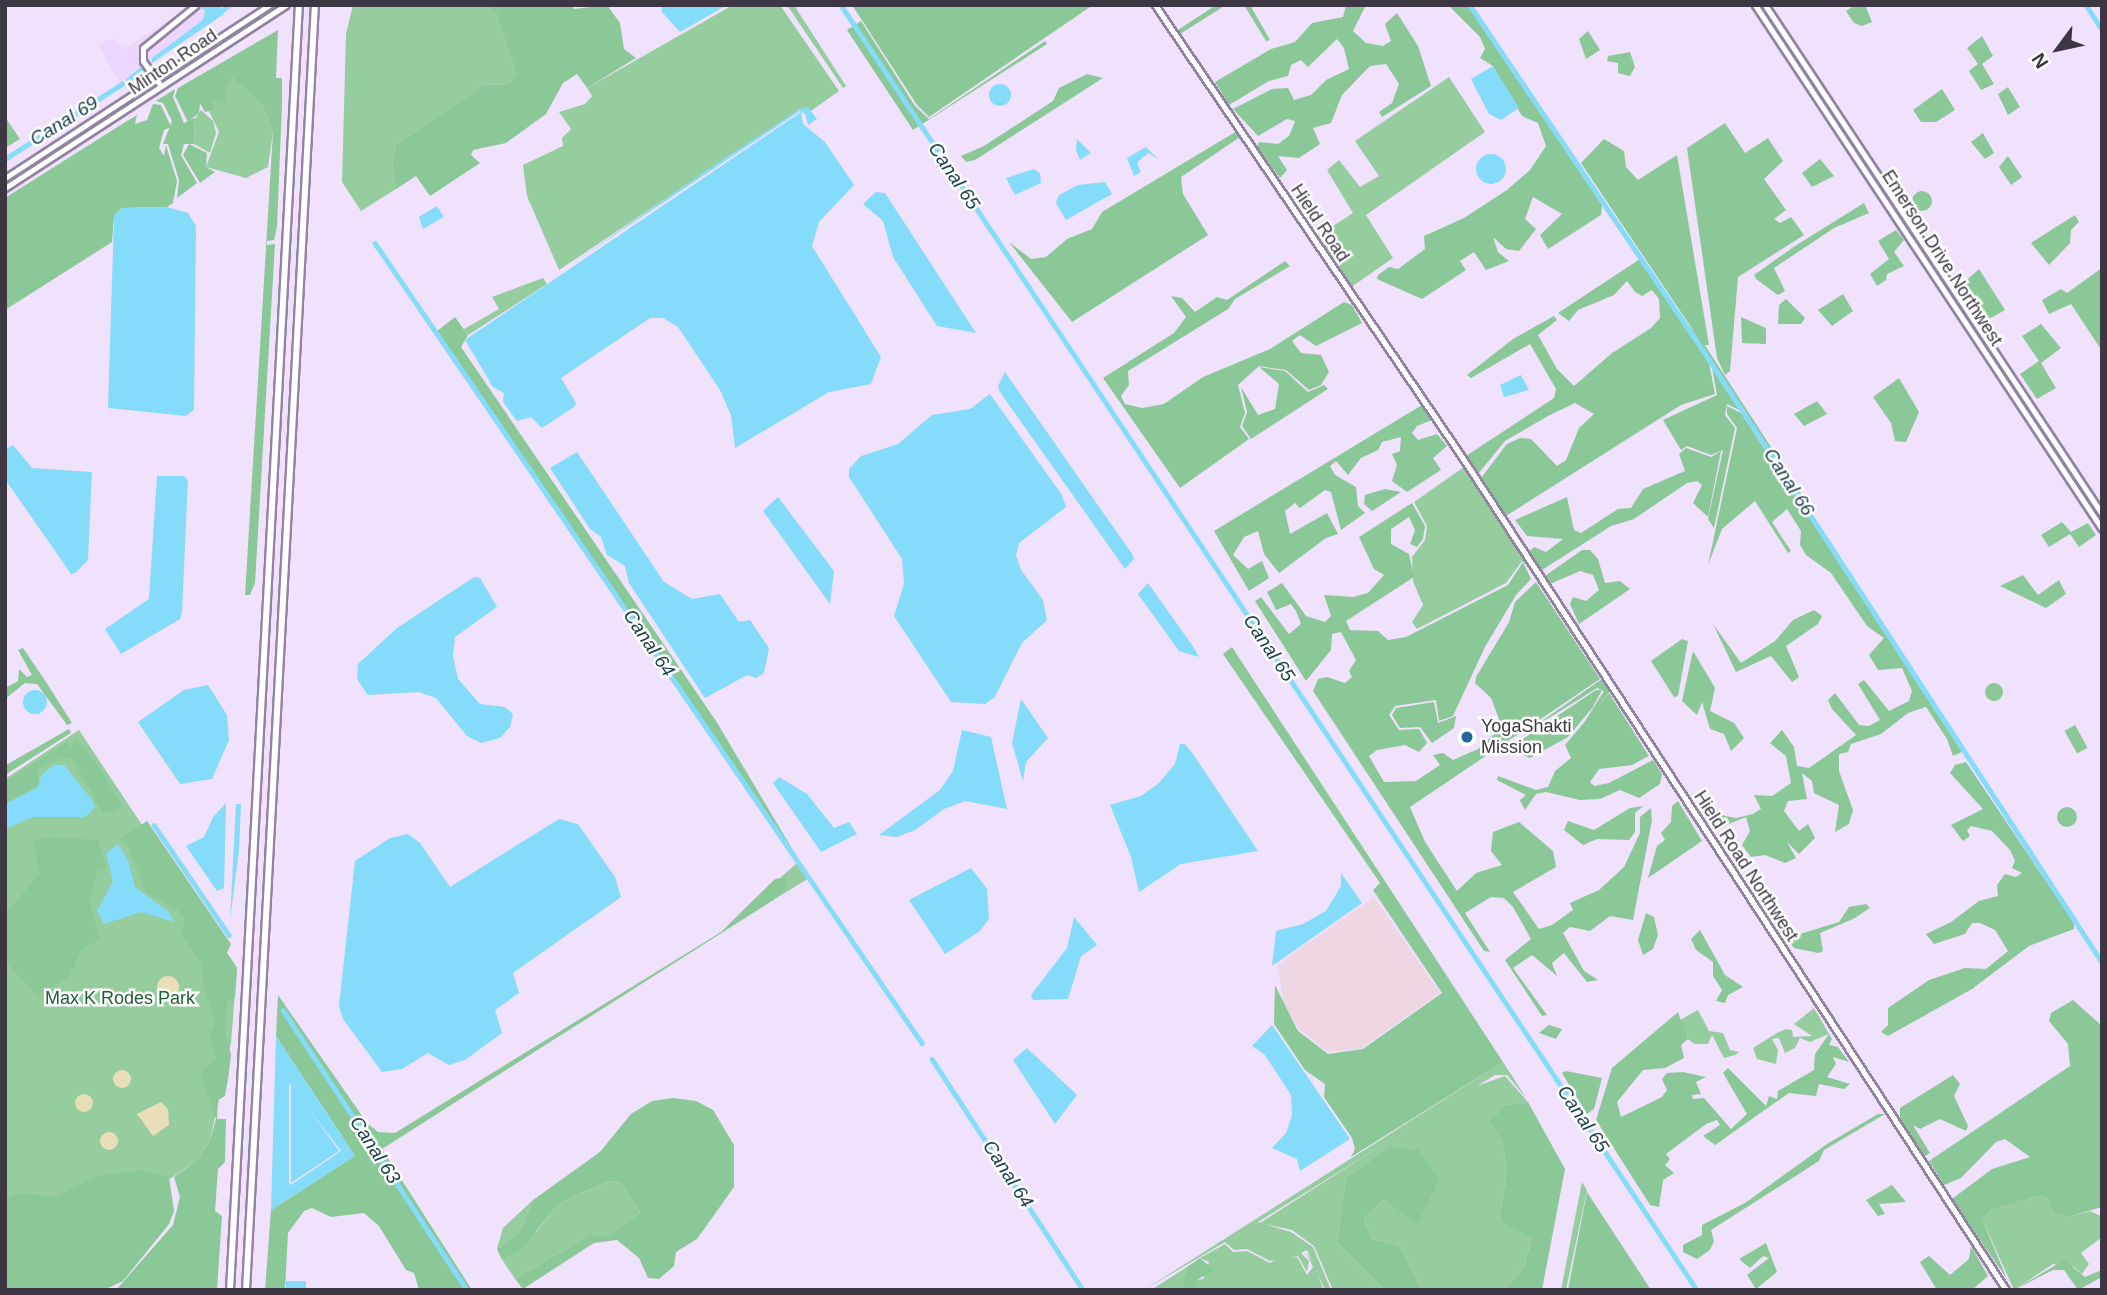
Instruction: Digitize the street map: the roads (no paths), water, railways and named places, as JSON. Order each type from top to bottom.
[{"type":"highway","points":[[230,1290],[299,5]]},
{"type":"highway","points":[[246,1290],[315,5]]},
{"type":"street","points":[[164,86],[156,80],[143,61],[143,48],[197,5]]},
{"type":"street","name":"Minton Road","points":[[5,178],[270,5]]},
{"type":"street","name":"Minton Road","points":[[5,188],[286,5]]},
{"type":"street","name":"Hield Road","points":[[1155,5],[1462,457]]},
{"type":"street","name":"Emerson Drive Northwest","points":[[1755,5],[2102,528]]},
{"type":"street","name":"Emerson Drive Northwest","points":[[1765,5],[2102,513]]},
{"type":"street","points":[[156,80],[158,90]]},
{"type":"street","name":"Hield Road Northwest","points":[[1462,457],[2006,1290]]},
{"type":"water","points":[[199,5],[219,5],[224,14],[152,63],[152,58],[203,20],[205,11]]},
{"type":"water","points":[[663,5],[727,5],[680,32],[661,11]]},
{"type":"water","points":[[1493,66],[1519,108],[1501,120],[1489,114],[1471,79]]},
{"type":"water","points":[[1000,84],[1008,87],[1011,95],[1008,103],[1000,106],[992,103],[989,95],[992,87]]},
{"type":"water","points":[[808,107],[817,119],[808,125],[805,114],[800,111],[573,263],[710,168],[800,109]]},
{"type":"water","points":[[801,112],[803,124],[825,142],[854,185],[819,222],[812,246],[881,357],[871,384],[829,392],[735,448],[731,415],[720,390],[678,327],[663,318],[650,318],[561,378],[576,403],[574,407],[542,428],[531,417],[517,421],[503,402],[504,393],[493,387],[465,340]]},
{"type":"water","points":[[1077,139],[1091,153],[1080,160],[1076,150]]},
{"type":"water","points":[[1146,147],[1160,161],[1149,153],[1137,163],[1141,172],[1134,176],[1127,158]]},
{"type":"water","points":[[1491,154],[1497,155],[1505,163],[1505,175],[1497,183],[1491,184],[1485,183],[1477,175],[1476,169],[1477,163],[1485,155]]},
{"type":"water","points":[[1034,169],[1040,173],[1041,183],[1015,195],[1006,178]]},
{"type":"water","points":[[1105,182],[1112,194],[1066,220],[1056,203],[1059,195],[1078,185]]},
{"type":"water","points":[[876,192],[885,193],[976,333],[937,326],[893,257],[883,221],[863,204]]},
{"type":"water","points":[[437,206],[444,217],[423,229],[419,217]]},
{"type":"water","points":[[167,207],[188,213],[196,226],[194,410],[186,416],[108,408],[114,216],[122,208]]},
{"type":"water","points":[[1005,372],[1132,554],[1134,559],[1125,569],[1000,392],[998,386]]},
{"type":"water","points":[[1521,375],[1529,390],[1504,397],[1500,385]]},
{"type":"water","points":[[990,394],[1062,495],[1066,507],[1019,543],[1016,555],[1021,570],[1043,600],[1047,620],[1022,643],[995,697],[985,704],[951,702],[894,616],[904,584],[902,559],[849,477],[849,469],[861,456],[898,444],[932,415],[970,409]]},
{"type":"water","points":[[13,445],[32,468],[92,472],[88,560],[75,573],[71,574],[5,479],[5,450]]},
{"type":"water","points":[[577,452],[664,582],[692,599],[720,594],[739,622],[750,620],[769,648],[764,673],[756,678],[747,675],[705,698],[629,583],[625,566],[607,555],[601,537],[590,529],[550,468]]},
{"type":"water","points":[[157,476],[184,476],[188,480],[182,612],[180,619],[121,654],[105,629],[149,599]]},
{"type":"water","points":[[778,497],[834,571],[830,604],[763,511]]},
{"type":"water","points":[[474,577],[480,578],[497,607],[455,637],[453,656],[458,679],[480,704],[505,707],[513,714],[510,727],[500,738],[481,743],[467,736],[436,698],[419,692],[368,695],[357,679],[358,664],[397,628]]},
{"type":"water","points":[[1148,583],[1199,657],[1179,651],[1138,594]]},
{"type":"water","points":[[208,685],[227,715],[229,740],[212,779],[180,784],[138,722],[184,690]]},
{"type":"water","points":[[35,690],[43,694],[47,702],[43,710],[35,714],[27,710],[23,702],[27,694]]},
{"type":"water","points":[[1021,699],[1048,738],[1026,762],[1023,781],[1012,743]]},
{"type":"water","points":[[962,730],[991,737],[1007,809],[965,801],[944,809],[915,830],[897,837],[879,835],[940,790],[953,771]]},
{"type":"water","points":[[1180,744],[1185,744],[1195,757],[1258,851],[1181,864],[1139,892],[1131,857],[1110,805],[1141,796],[1159,783],[1175,764]]},
{"type":"water","points":[[53,765],[64,765],[90,797],[95,806],[91,812],[84,817],[33,817],[5,829],[5,804],[38,787],[41,776]]},
{"type":"water","points":[[779,777],[807,794],[834,828],[849,822],[857,834],[821,852],[773,783]]},
{"type":"water","points":[[226,803],[224,888],[217,891],[186,846],[204,837],[213,817]]},
{"type":"water","points":[[236,804],[241,804],[239,851],[230,920]]},
{"type":"water","points":[[559,819],[578,824],[615,877],[621,897],[513,973],[519,993],[495,1010],[502,1033],[465,1060],[449,1065],[428,1053],[402,1069],[382,1072],[343,1019],[339,1006],[355,861],[390,838],[408,834],[420,843],[450,887]]},
{"type":"water","points":[[118,844],[128,860],[135,887],[169,912],[174,922],[141,912],[104,924],[97,911],[113,881],[106,854]]},
{"type":"water","points":[[971,868],[987,889],[989,919],[980,931],[945,954],[909,900]]},
{"type":"water","points":[[1341,873],[1362,903],[1272,966],[1276,931],[1303,924],[1326,911],[1341,886]]},
{"type":"water","points":[[1074,917],[1097,945],[1081,956],[1068,999],[1033,1000],[1031,995],[1067,948]]},
{"type":"water","points":[[1272,1025],[1350,1139],[1300,1171],[1297,1159],[1272,1148],[1286,1133],[1292,1115],[1291,1095],[1265,1055],[1252,1046]]},
{"type":"water","points":[[276,1036],[355,1156],[271,1210]],"holes":[[[289,1083],[341,1151],[291,1185],[289,1183]]]},
{"type":"water","points":[[1027,1048],[1077,1095],[1055,1124],[1013,1060]]},
{"type":"water","points":[[291,1084],[339,1151],[291,1183]]},
{"type":"water","points":[[286,1281],[306,1281],[306,1290],[286,1290]]},
{"type":"waterway","name":"Canal 69","points":[[218,13],[229,5]]},
{"type":"waterway","name":"Canal 65","points":[[841,5],[1697,1290]]},
{"type":"waterway","name":"Canal 66","points":[[1470,5],[1695,338],[2102,962]]},
{"type":"waterway","points":[[2086,5],[2102,30]]},
{"type":"waterway","name":"Canal 69","points":[[128,80],[143,68]]},
{"type":"waterway","name":"Canal 69","points":[[5,159],[122,84]]},
{"type":"waterway","name":"Canal 64","points":[[375,243],[922,1043]]},
{"type":"waterway","name":"Canal 63","points":[[154,825],[229,935]]},
{"type":"waterway","name":"Canal 63","points":[[283,1010],[467,1290]]},
{"type":"waterway","name":"Canal 64","points":[[932,1059],[1083,1290]]},
{"type":"place","name":"YogaShakti Mission","points":[[1467,737]]},
{"type":"park label","name":"Max K Rodes Park","points":[[120,998]]}]
